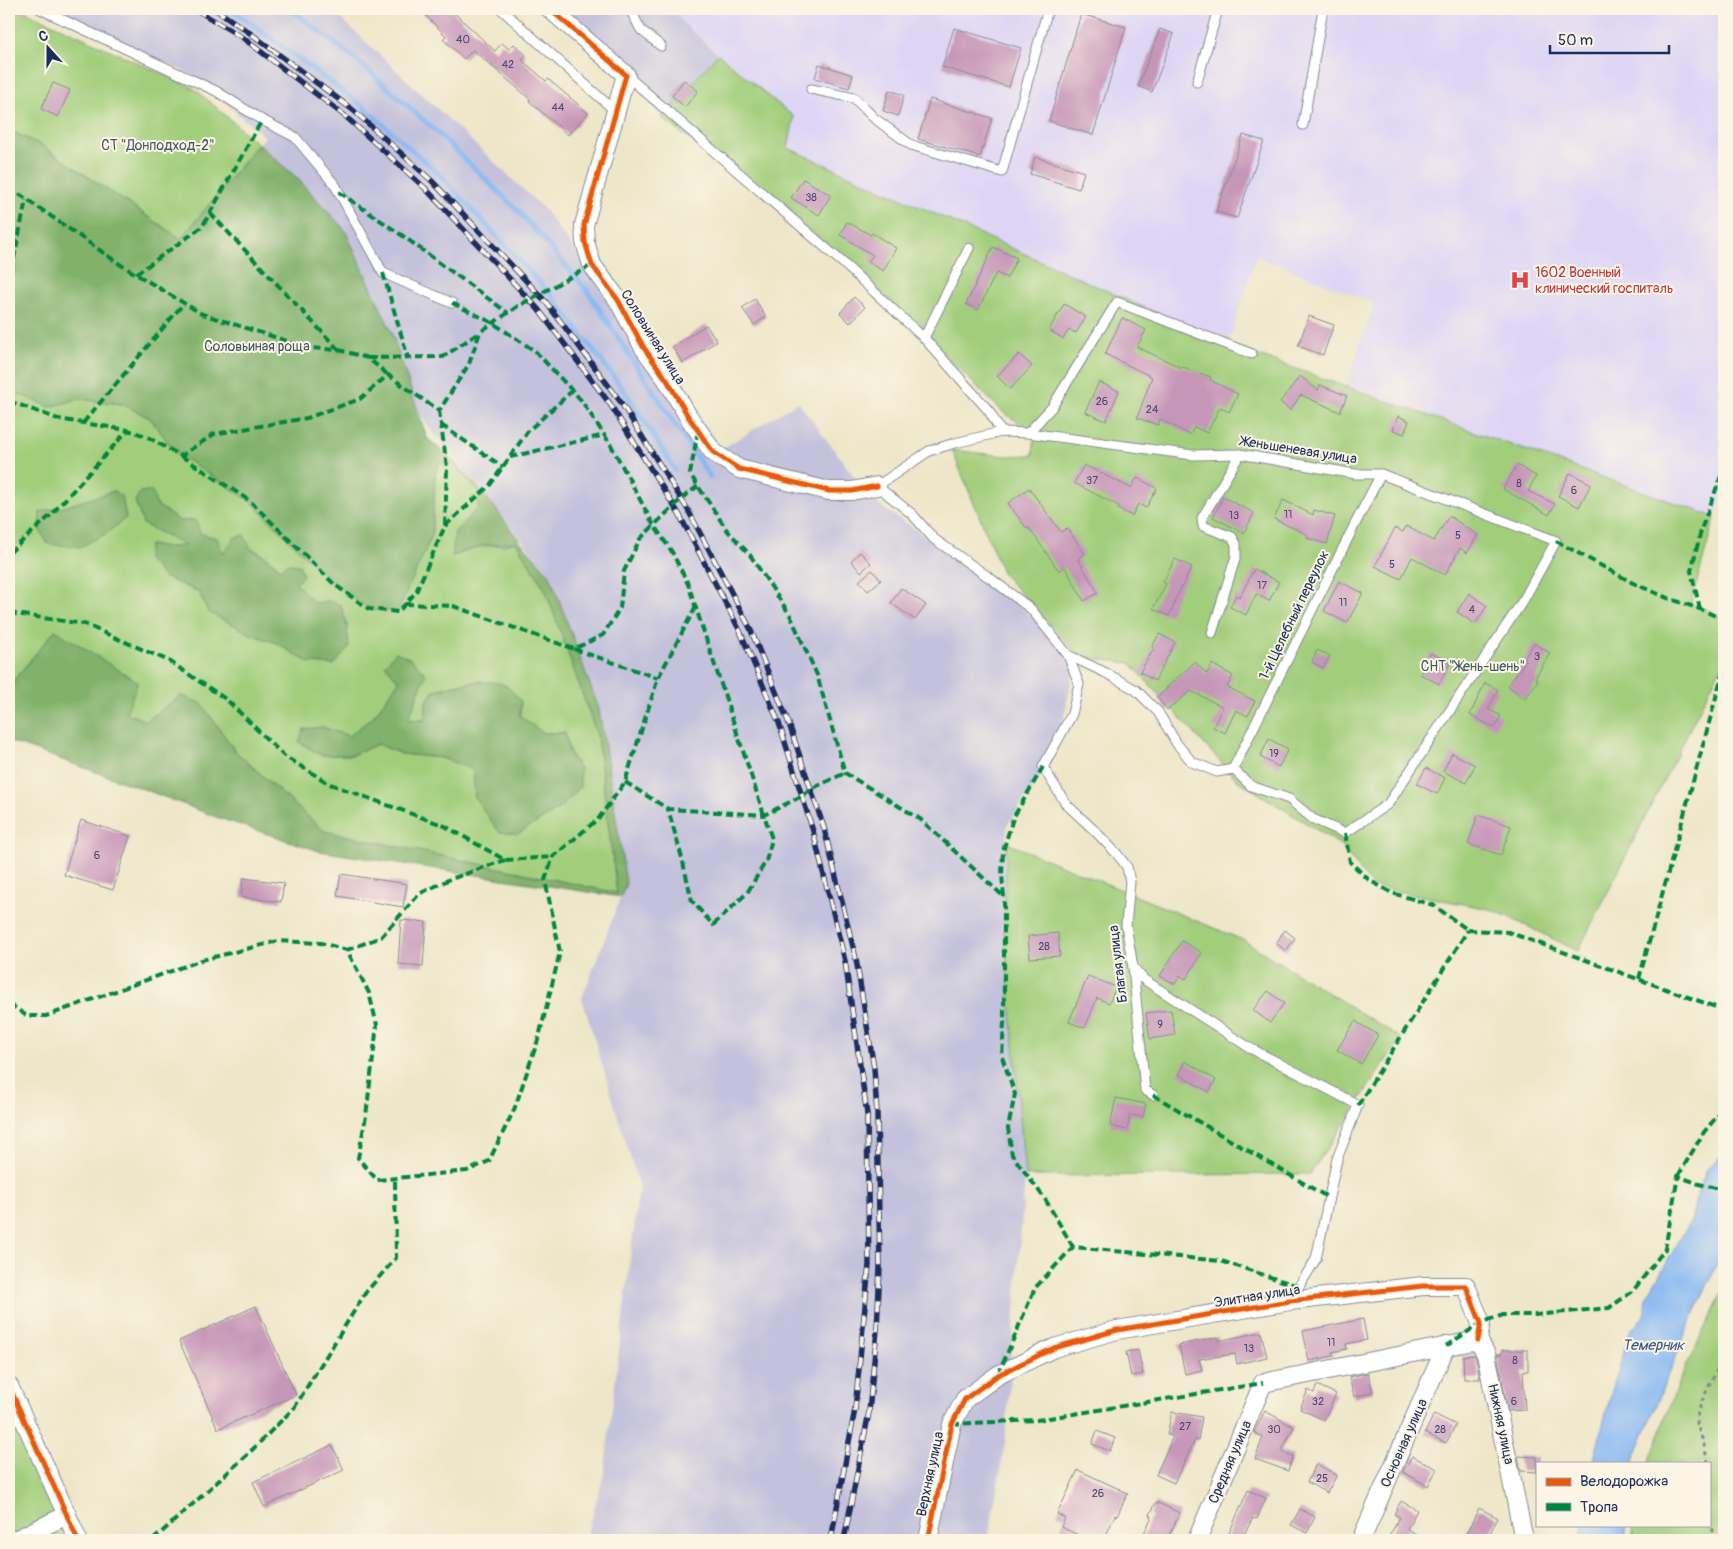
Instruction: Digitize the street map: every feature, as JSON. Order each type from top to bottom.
[{"type":"street","points":[[550,9],[626,75]]},
{"type":"street","name":"Соловьиная улица","points":[[626,75],[584,225],[585,242],[592,265],[618,300],[644,348],[668,380],[698,431],[713,452],[739,469],[830,491],[852,491],[877,486]]},
{"type":"street","name":"Элитная улица","points":[[1054,1348],[1117,1330],[1290,1301],[1423,1286],[1466,1286],[1481,1323],[1478,1340]]},
{"type":"street","points":[[1446,1346],[1478,1340]]},
{"type":"street","name":"Нижняя улица","points":[[1478,1340],[1486,1354],[1524,1540]]},
{"type":"street","name":"Средняя улица","points":[[1197,1540],[1263,1383],[1446,1346]]},
{"type":"street","name":"Основная улица","points":[[1361,1540],[1446,1346]]},
{"type":"street","name":"Верхняя улица","points":[[928,1540],[952,1424],[965,1399],[998,1375],[1054,1348]]},
{"type":"street","points":[[9,1386],[78,1540]]},
{"type":"street","points":[[15,1540],[67,1516]]},
{"type":"lane","points":[[40,9],[216,91],[262,120],[295,137],[335,185],[383,273],[452,303]]},
{"type":"lane","points":[[502,9],[616,111]]},
{"type":"lane","points":[[628,9],[641,30],[660,46]]},
{"type":"lane","points":[[811,89],[854,98],[874,118],[911,145],[1002,172],[1048,9]]},
{"type":"lane","points":[[1197,82],[1218,9]]},
{"type":"lane","points":[[1303,125],[1324,9]]},
{"type":"lane","points":[[626,75],[843,263],[924,338],[989,411],[1002,432]]},
{"type":"lane","points":[[924,338],[969,248]]},
{"type":"lane","points":[[1028,433],[1052,407],[1118,302],[1252,354]]},
{"type":"lane","name":"Соловьиная улица","points":[[877,486],[929,451],[1002,432],[1028,433]]},
{"type":"lane","name":"Женьшеневая улица","points":[[1028,433],[1193,454],[1240,454],[1355,474],[1382,474],[1556,541],[1524,599],[1388,804],[1344,833],[1313,819],[1288,799],[1251,786],[1233,769]]},
{"type":"lane","points":[[1212,633],[1236,556],[1236,544],[1232,537],[1202,526],[1202,518],[1240,454]]},
{"type":"lane","name":"1-й Целебный переулок","points":[[1233,769],[1355,524],[1382,474]]},
{"type":"lane","points":[[877,486],[912,514],[934,539],[1031,609],[1068,655],[1136,690],[1158,712],[1177,744],[1192,762],[1217,772],[1233,769]]},
{"type":"lane","name":"Благая улица","points":[[1068,655],[1079,684],[1072,714],[1043,767],[1066,804],[1095,831],[1127,867],[1130,882],[1126,925],[1133,967],[1145,1090],[1154,1095]]},
{"type":"lane","points":[[1133,967],[1143,979],[1250,1048],[1358,1105],[1337,1158],[1316,1259],[1290,1301]]},
{"type":"path","points":[[1708,1462],[1697,1425],[1697,1416],[1701,1403],[1724,1355]]},
{"type":"path","points":[[1710,1523],[1717,1540]]},
{"type":"shaded area","points":[[51,9],[331,9],[544,209],[722,449],[798,402],[873,501],[995,583],[1076,658],[1056,754],[1007,825],[1004,929],[1025,1176],[1005,1443],[988,1540],[585,1540],[604,1474],[639,1186],[582,998],[626,883],[599,709],[550,575],[413,407],[185,235],[265,137],[194,76]]},
{"type":"shaded area","points":[[556,9],[672,9],[685,25],[718,54],[662,118],[636,86]]},
{"type":"shaded area","name":"1602 Военный клинический госпиталь","points":[[672,9],[1724,9],[1724,492],[1715,517],[1346,386],[1374,303],[1256,256],[1228,345],[788,148],[794,117],[685,25]]},
{"type":"green space","name":"СТ \"Донподход-2\"","points":[[9,9],[20,9],[195,89],[258,144],[181,239],[41,145],[9,130]]},
{"type":"green space","name":"СНТ \"Жень-шень\"","points":[[718,54],[794,117],[788,148],[1228,345],[1715,517],[1691,603],[1724,618],[1724,661],[1578,951],[1494,910],[1372,886],[1341,845],[1237,780],[1130,663],[1080,657],[1003,574],[952,450],[1005,456],[1033,455],[1035,431],[1006,415],[847,259],[662,118]]},
{"type":"green space","name":"Соловьиная роща","points":[[9,130],[41,145],[181,239],[258,144],[297,178],[345,230],[392,333],[427,438],[455,462],[550,575],[599,709],[626,883],[621,897],[319,851],[216,817],[9,741],[9,684],[11,684],[55,630],[138,682],[126,713],[146,721],[181,696],[201,703],[236,752],[324,831],[617,893],[597,735],[545,589],[516,542],[482,546],[452,556],[455,532],[478,508],[478,490],[453,465],[439,463],[435,475],[432,535],[398,612],[369,609],[335,585],[250,501],[176,453],[150,418],[122,404],[78,399],[50,407],[9,390]]},
{"type":"green space","points":[[9,390],[50,407],[78,399],[122,404],[150,418],[176,453],[250,501],[335,585],[398,611],[432,535],[435,475],[439,463],[453,465],[478,490],[478,508],[455,532],[453,556],[482,546],[505,545],[516,542],[545,589],[597,735],[617,893],[324,831],[236,752],[201,703],[181,696],[146,721],[126,713],[55,630],[11,684],[9,684]],"holes":[[[84,501],[39,529],[40,512]],[[195,520],[201,534],[223,553],[250,549],[257,551],[284,572],[315,604],[328,601],[341,605],[347,626],[309,663],[277,643],[253,635],[199,592],[164,577],[149,545],[172,547],[186,545],[179,521]],[[399,681],[413,703],[407,720],[425,720],[426,702],[434,690],[481,681],[521,701],[520,716],[543,733],[565,733],[569,752],[580,769],[560,808],[517,833],[475,798],[474,770],[442,758],[401,754],[378,744],[352,755],[321,755],[299,742],[322,727],[349,736],[373,717]]]},
{"type":"green space","points":[[114,491],[122,497],[126,518],[106,534],[80,547],[48,544],[39,529],[40,512],[61,508]]},
{"type":"green space","points":[[152,491],[156,504],[179,521],[195,520],[201,534],[217,538],[223,553],[235,537],[244,535],[251,549],[266,557],[280,569],[288,563],[300,566],[303,575],[296,584],[315,603],[328,601],[341,605],[347,626],[349,647],[334,665],[309,663],[277,643],[253,635],[208,612],[199,592],[164,577],[147,559],[149,545],[172,547],[185,545],[143,524],[135,501],[140,492]]},
{"type":"green space","points":[[396,652],[411,659],[426,674],[408,720],[425,720],[426,702],[434,691],[472,683],[493,682],[501,684],[508,687],[521,701],[520,716],[543,733],[565,733],[569,752],[580,769],[580,788],[560,808],[517,834],[499,832],[475,798],[473,770],[442,758],[401,754],[378,744],[352,755],[321,755],[299,742],[304,729],[322,727],[349,736],[373,717],[399,681],[385,665]]},
{"type":"green space","points":[[1007,843],[1243,940],[1401,1038],[1310,1174],[1025,1176],[1004,929]]},
{"type":"green space","points":[[1724,1289],[1724,1540],[1632,1540],[1634,1526],[1710,1526],[1710,1462],[1649,1462],[1679,1381]]},
{"type":"green space","points":[[9,1397],[72,1540],[9,1540]]},
{"type":"water","name":"Темерник","points":[[1724,1153],[1724,1248],[1685,1335],[1636,1453],[1634,1462],[1593,1462],[1630,1331],[1644,1316],[1646,1298],[1692,1219],[1697,1193],[1707,1169]]},
{"type":"water","points":[[1583,1526],[1627,1526],[1625,1540],[1581,1540]]},
{"type":"building","points":[[419,9],[450,9],[495,51],[502,43],[509,49],[514,44],[526,55],[522,60],[588,113],[568,135],[473,50],[464,59],[443,39],[446,36]]},
{"type":"building","points":[[1081,14],[1126,27],[1093,135],[1049,121]]},
{"type":"building","points":[[954,28],[1021,48],[1009,87],[942,67]]},
{"type":"building","points":[[1160,29],[1174,34],[1152,92],[1138,86]]},
{"type":"building","points":[[819,64],[853,75],[849,88],[815,78]]},
{"type":"building","points":[[684,80],[698,91],[685,107],[672,96]]},
{"type":"building","points":[[53,83],[70,90],[58,117],[41,109]]},
{"type":"building","points":[[889,90],[904,95],[898,116],[883,111]]},
{"type":"building","points":[[930,99],[992,118],[980,157],[918,139]]},
{"type":"building","points":[[1243,135],[1264,141],[1237,218],[1216,212]]},
{"type":"building","points":[[1035,157],[1084,172],[1079,189],[1030,174]]},
{"type":"building","points":[[803,179],[831,195],[819,215],[791,198]]},
{"type":"building","points":[[847,222],[871,235],[872,233],[896,248],[883,271],[868,262],[873,255],[840,235]]},
{"type":"building","points":[[993,247],[1017,258],[1007,278],[996,273],[978,310],[966,304]]},
{"type":"building","points":[[854,297],[865,307],[850,323],[840,313]]},
{"type":"building","points":[[755,299],[766,317],[754,325],[742,308]]},
{"type":"building","points":[[1064,304],[1086,317],[1076,333],[1069,330],[1063,339],[1049,330]]},
{"type":"building","points":[[1309,316],[1334,325],[1323,355],[1298,346]]},
{"type":"building","points":[[1122,318],[1146,330],[1137,347],[1182,368],[1211,377],[1210,380],[1238,394],[1229,412],[1220,407],[1207,433],[1194,427],[1190,435],[1160,419],[1158,425],[1137,418],[1152,377],[1105,354]]},
{"type":"building","points":[[706,325],[717,341],[683,363],[672,347]]},
{"type":"building","points":[[1019,354],[1032,366],[1010,389],[997,376]]},
{"type":"building","points":[[1300,376],[1318,390],[1320,385],[1347,396],[1340,412],[1301,395],[1290,410],[1280,402]]},
{"type":"building","points":[[1099,382],[1119,391],[1106,421],[1085,412]]},
{"type":"building","points":[[1398,416],[1409,421],[1404,434],[1393,430]]},
{"type":"building","points":[[1084,465],[1131,488],[1137,478],[1157,488],[1146,508],[1138,504],[1132,516],[1118,509],[1119,506],[1074,483]]},
{"type":"building","points":[[1517,465],[1536,476],[1528,491],[1555,504],[1549,515],[1503,489]]},
{"type":"building","points":[[1570,473],[1591,484],[1579,507],[1558,496]]},
{"type":"building","points":[[1029,488],[1061,532],[1067,528],[1085,554],[1078,559],[1098,593],[1084,601],[1065,567],[1059,571],[1029,528],[1027,529],[1008,503]]},
{"type":"building","points":[[1223,497],[1254,513],[1244,533],[1213,517]]},
{"type":"building","points":[[1283,500],[1313,515],[1314,510],[1335,516],[1327,544],[1307,538],[1308,535],[1274,519]]},
{"type":"building","points":[[1449,516],[1478,535],[1467,553],[1460,548],[1445,575],[1412,557],[1401,579],[1375,566],[1395,528],[1403,532],[1406,526],[1434,541]]},
{"type":"building","points":[[860,552],[871,563],[861,572],[851,561]]},
{"type":"building","points":[[1175,559],[1192,567],[1169,616],[1153,609],[1166,584],[1163,582]]},
{"type":"building","points":[[1254,569],[1279,582],[1269,601],[1256,594],[1246,615],[1230,607],[1236,595],[1240,597]]},
{"type":"building","points":[[872,570],[881,580],[868,591],[859,581]]},
{"type":"building","points":[[1339,581],[1363,593],[1347,623],[1324,611]]},
{"type":"building","points":[[901,588],[926,605],[915,620],[891,603]]},
{"type":"building","points":[[1469,593],[1487,606],[1475,624],[1457,612]]},
{"type":"building","points":[[1159,634],[1175,642],[1155,681],[1140,672],[1154,648],[1152,647]]},
{"type":"building","points":[[1534,643],[1550,653],[1535,678],[1538,680],[1525,699],[1508,686],[1526,660],[1524,659]]},
{"type":"building","points":[[1317,650],[1330,656],[1323,668],[1312,662]]},
{"type":"building","points":[[1431,653],[1450,663],[1439,684],[1420,674]]},
{"type":"building","points":[[1195,662],[1207,674],[1212,664],[1233,676],[1227,687],[1255,701],[1248,716],[1236,710],[1225,733],[1213,727],[1223,707],[1191,691],[1167,710],[1157,697]]},
{"type":"building","points":[[1485,683],[1498,690],[1488,709],[1501,716],[1495,728],[1470,715]]},
{"type":"building","points":[[1269,739],[1288,749],[1279,767],[1260,757]]},
{"type":"building","points":[[1452,753],[1475,765],[1466,783],[1443,771]]},
{"type":"building","points":[[1426,768],[1445,778],[1437,794],[1417,784]]},
{"type":"building","points":[[1478,815],[1511,826],[1501,855],[1468,844]]},
{"type":"building","points":[[81,820],[130,836],[113,890],[64,875]]},
{"type":"building","points":[[341,874],[407,884],[403,907],[337,896]]},
{"type":"building","points":[[243,878],[284,883],[281,902],[241,897]]},
{"type":"building","points":[[401,920],[426,922],[423,966],[398,964]]},
{"type":"building","points":[[1285,930],[1295,938],[1286,951],[1276,943]]},
{"type":"building","points":[[1058,933],[1060,956],[1030,958],[1028,936]]},
{"type":"building","points":[[1182,941],[1202,953],[1186,979],[1180,976],[1175,984],[1160,976]]},
{"type":"building","points":[[1088,976],[1116,987],[1109,1003],[1097,998],[1085,1028],[1069,1022]]},
{"type":"building","points":[[1268,991],[1284,1003],[1270,1023],[1253,1010]]},
{"type":"building","points":[[1171,1010],[1175,1035],[1150,1039],[1146,1013]]},
{"type":"building","points":[[1355,1021],[1378,1035],[1361,1064],[1337,1050]]},
{"type":"building","points":[[1185,1061],[1216,1080],[1209,1092],[1178,1074]]},
{"type":"building","points":[[1116,1098],[1146,1104],[1143,1117],[1130,1115],[1127,1130],[1110,1126]]},
{"type":"building","points":[[256,1306],[296,1395],[218,1429],[179,1341]]},
{"type":"building","points":[[1363,1319],[1367,1340],[1346,1344],[1347,1349],[1332,1352],[1333,1356],[1309,1361],[1303,1331]]},
{"type":"building","points":[[1261,1332],[1267,1357],[1237,1364],[1235,1354],[1199,1359],[1202,1370],[1185,1374],[1179,1345],[1218,1337],[1218,1341]]},
{"type":"building","points":[[1138,1350],[1143,1374],[1131,1376],[1126,1352]]},
{"type":"building","points":[[1502,1350],[1528,1350],[1528,1371],[1523,1371],[1525,1410],[1508,1411],[1497,1354],[1502,1354]]},
{"type":"building","points":[[1475,1355],[1480,1379],[1464,1379],[1463,1356]]},
{"type":"building","points":[[1368,1373],[1373,1392],[1354,1397],[1349,1377]]},
{"type":"building","points":[[1317,1385],[1336,1394],[1324,1420],[1300,1409],[1308,1390],[1314,1393]]},
{"type":"building","points":[[1265,1411],[1294,1427],[1281,1452],[1293,1456],[1288,1471],[1255,1459],[1263,1437],[1254,1432]]},
{"type":"building","points":[[1172,1412],[1202,1417],[1198,1440],[1195,1440],[1174,1483],[1156,1475],[1173,1436],[1167,1435]]},
{"type":"building","points":[[1434,1414],[1456,1425],[1446,1443],[1425,1433]]},
{"type":"building","points":[[1097,1431],[1115,1438],[1110,1451],[1092,1444]]},
{"type":"building","points":[[332,1445],[344,1470],[264,1507],[253,1482]]},
{"type":"building","points":[[1412,1456],[1437,1469],[1428,1486],[1403,1472]]},
{"type":"building","points":[[1518,1456],[1537,1457],[1536,1472],[1521,1471]]},
{"type":"building","points":[[1316,1464],[1337,1475],[1327,1493],[1307,1482]]},
{"type":"building","points":[[1078,1470],[1128,1493],[1117,1516],[1115,1515],[1104,1540],[1089,1540],[1061,1527],[1065,1518],[1057,1514]]},
{"type":"building","points":[[1248,1490],[1266,1498],[1257,1519],[1253,1518],[1241,1540],[1226,1540]]},
{"type":"building","points":[[1401,1501],[1417,1510],[1407,1529],[1428,1540],[1387,1540],[1400,1517],[1394,1514]]},
{"type":"building","points":[[1156,1502],[1180,1513],[1167,1540],[1141,1540],[1152,1516],[1150,1515]]},
{"type":"building","points":[[1479,1508],[1498,1518],[1486,1540],[1463,1540]]},
{"type":"building","points":[[1300,1509],[1315,1517],[1307,1533],[1291,1525]]},
{"type":"waterway","points":[[231,9],[359,103],[439,174],[553,297],[628,396],[675,470]]},
{"type":"waterway","points":[[290,9],[360,63],[436,131],[521,214],[586,289],[710,477]]},
{"type":"railway","points":[[195,9],[243,38],[345,116],[425,188],[538,309],[610,404],[679,514],[740,631],[779,723],[813,831],[845,961],[867,1114],[869,1265],[855,1409],[831,1540]]},
{"type":"railway","points":[[215,9],[353,110],[432,181],[546,302],[620,401],[688,510],[750,628],[788,721],[824,828],[856,959],[874,1068],[877,1113],[880,1267],[877,1330],[869,1412],[844,1540]]},
{"type":"marked path","points":[[136,274],[202,227],[262,120]]},
{"type":"marked path","points":[[9,187],[121,265],[202,314],[309,348],[339,350],[368,358],[388,375]]},
{"type":"marked path","points":[[339,192],[508,313]]},
{"type":"marked path","points":[[9,283],[26,200]]},
{"type":"marked path","points":[[210,213],[339,350]]},
{"type":"marked path","points":[[9,401],[58,419],[128,430],[146,436],[181,456],[214,434],[307,418],[360,399],[388,375],[439,411],[469,364],[480,332],[518,306],[592,265]]},
{"type":"marked path","points":[[383,273],[408,358]]},
{"type":"marked path","points":[[83,423],[184,303]]},
{"type":"marked path","points":[[452,303],[493,323],[535,351],[581,400],[611,445],[653,524],[672,552],[688,584],[772,839],[766,861],[747,893],[713,925],[692,901],[668,809]]},
{"type":"marked path","points":[[368,358],[443,357],[480,332]]},
{"type":"marked path","points":[[445,526],[490,485],[528,431],[572,391]]},
{"type":"marked path","points":[[181,456],[250,501],[335,585],[369,609],[398,612],[416,592],[445,526],[447,467],[439,411]]},
{"type":"marked path","points":[[441,425],[503,467]]},
{"type":"marked path","points":[[9,553],[50,516],[128,430]]},
{"type":"marked path","points":[[698,431],[690,474],[727,530],[750,555],[790,615],[817,675],[845,773],[920,819],[1004,897]]},
{"type":"marked path","points":[[510,457],[605,435]]},
{"type":"marked path","points":[[1700,609],[1691,571],[1702,527],[1724,468]]},
{"type":"marked path","points":[[405,604],[453,606],[574,649],[603,635],[620,608],[624,571],[640,539],[681,499],[698,486]]},
{"type":"marked path","points":[[1556,541],[1633,583],[1720,618],[1724,624]]},
{"type":"marked path","points":[[9,1004],[27,1016],[46,1016],[202,960],[278,941],[321,943],[347,950],[369,993],[377,1025],[366,1116],[358,1158],[377,1180],[467,1171],[489,1161],[514,1110],[539,1037],[560,952],[545,880],[553,857],[599,818],[625,782],[658,678],[696,606]]},
{"type":"marked path","points":[[9,613],[84,624],[169,661],[227,700],[284,756],[330,784],[445,826],[505,860],[553,857]]},
{"type":"marked path","points":[[574,649],[658,678]]},
{"type":"marked path","points":[[1639,979],[1724,668]]},
{"type":"marked path","points":[[1043,767],[1013,818],[1003,851],[1004,1023],[1002,1057],[1015,1094],[1008,1128],[1012,1155],[1045,1199],[1073,1247]]},
{"type":"marked path","points":[[625,782],[668,809],[764,815],[845,773]]},
{"type":"marked path","points":[[1345,833],[1350,862],[1369,880],[1392,893],[1433,905],[1468,930],[1508,932],[1724,1010]]},
{"type":"marked path","points":[[347,950],[381,937],[419,894],[448,880],[505,860]]},
{"type":"marked path","points":[[1358,1105],[1468,930]]},
{"type":"marked path","points":[[1153,1095],[1329,1198]]},
{"type":"marked path","points":[[1678,1176],[1704,1132],[1724,1108]]},
{"type":"marked path","points":[[1446,1346],[1481,1323],[1503,1315],[1535,1315],[1609,1308],[1633,1291],[1665,1249],[1678,1176],[1699,1184],[1724,1190]]},
{"type":"marked path","points":[[153,1540],[247,1455],[294,1408],[366,1292],[396,1258],[395,1178]]},
{"type":"marked path","points":[[998,1375],[1035,1288],[1073,1247],[1221,1261],[1298,1286]]},
{"type":"marked path","points":[[952,1424],[1037,1420],[1263,1383]]},
{"type":"cycle path","points":[[550,9],[626,75],[584,225],[585,242],[592,265],[618,300],[644,348],[667,380],[688,416],[713,452],[739,469],[829,491],[852,491],[877,486]]},
{"type":"cycle path","points":[[928,1540],[952,1424],[965,1399],[998,1375],[1054,1348],[1117,1330],[1290,1301],[1423,1286],[1466,1286],[1481,1323],[1478,1340]]},
{"type":"cycle path","points":[[9,1386],[78,1540]]},
{"type":"place","name":"1602 Военный клинический госпиталь","points":[[1520,280]]}]
